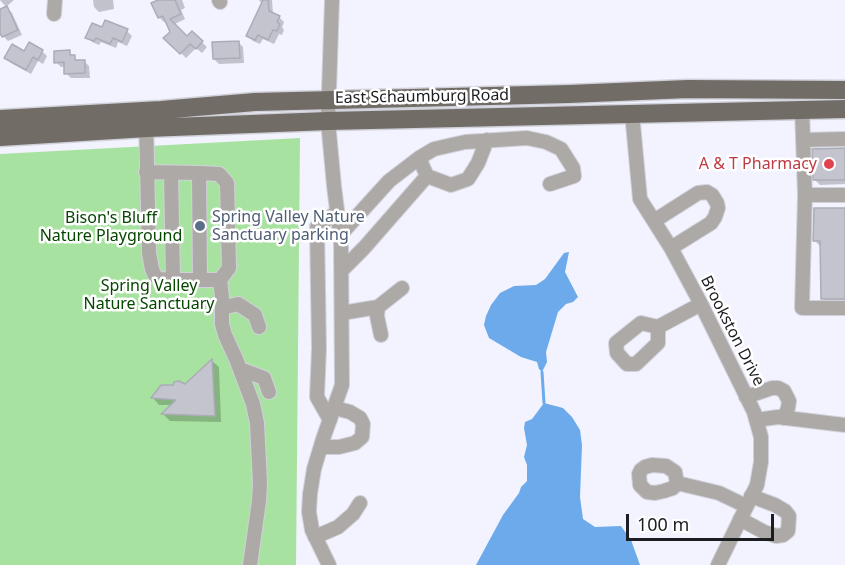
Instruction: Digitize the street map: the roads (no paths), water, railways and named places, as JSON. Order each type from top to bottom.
[{"type":"main road","name":"East Schaumburg Road","points":[[0,137],[146,120],[255,102],[688,89],[845,90]]},
{"type":"main road","name":"East Schaumburg Road","points":[[0,119],[328,121],[845,109]]},
{"type":"street","points":[[329,565],[312,530],[309,512],[310,494],[321,447],[342,385],[342,270],[328,121],[332,0]]},
{"type":"street","points":[[802,110],[805,195],[802,308],[845,308]]},
{"type":"street","name":"Brookston Drive","points":[[632,113],[640,199],[671,248],[700,304],[754,412],[761,437],[761,462],[757,484],[718,565]]},
{"type":"street","points":[[146,120],[149,253],[155,276],[159,279],[173,280],[220,280]]},
{"type":"street","points":[[340,235],[389,182],[434,149],[487,140],[527,138],[546,142],[561,149],[573,168],[574,176],[550,184]]},
{"type":"street","points":[[803,140],[845,139]]},
{"type":"street","points":[[419,158],[427,176],[451,185],[468,179],[478,163],[487,140]]},
{"type":"street","points":[[146,172],[219,174],[227,183],[229,268],[220,280],[222,324],[253,404],[259,449],[260,501],[250,565]]},
{"type":"street","points":[[171,173],[173,280]]},
{"type":"street","points":[[199,173],[200,280]]},
{"type":"street","points":[[342,270],[427,176]]},
{"type":"street","points":[[654,221],[698,193],[707,192],[712,195],[718,208],[711,223],[671,248]]},
{"type":"street","points":[[805,195],[845,195]]},
{"type":"street","points":[[332,414],[317,397],[319,348],[317,227],[338,212]]},
{"type":"street","points":[[342,313],[378,307],[402,288]]},
{"type":"street","points":[[222,308],[238,304],[255,315],[259,327]]},
{"type":"street","points":[[658,327],[700,304]]},
{"type":"street","points":[[378,307],[377,316],[381,335]]},
{"type":"street","points":[[240,369],[264,378],[269,392]]},
{"type":"street","points":[[746,397],[772,388],[784,391],[789,402],[784,418]]},
{"type":"street","points":[[321,447],[339,447],[355,443],[362,437],[363,424],[360,418],[350,412],[332,414]]},
{"type":"street","points":[[756,420],[778,417],[845,425]]},
{"type":"street","points":[[677,483],[719,493],[745,507]]},
{"type":"street","points":[[315,537],[338,527],[353,514],[360,503]]},
{"type":"street","points":[[313,564],[323,552]]},
{"type":"water","points":[[569,252],[565,272],[578,297],[558,312],[546,352],[547,362],[542,372],[537,362],[521,357],[489,338],[484,325],[486,316],[500,293],[514,286],[536,285],[545,279],[564,253]]},
{"type":"water","points":[[544,403],[563,408],[580,430],[582,445],[580,497],[583,519],[595,527],[621,526],[631,540],[640,565],[476,565],[503,515],[527,481],[527,465],[524,457],[527,445],[525,422],[532,419]]},
{"type":"waterway","points":[[542,372],[544,403]]},
{"type":"place","name":"A & T Pharmacy","points":[[829,164]]},
{"type":"place","name":"Spring Valley Nature Sanctuary parking","points":[[200,226]]},
{"type":"park label","name":"Bison's Bluff Nature Playground","points":[[111,227]]},
{"type":"park label","name":"Spring Valley Nature Sanctuary","points":[[149,295]]}]
